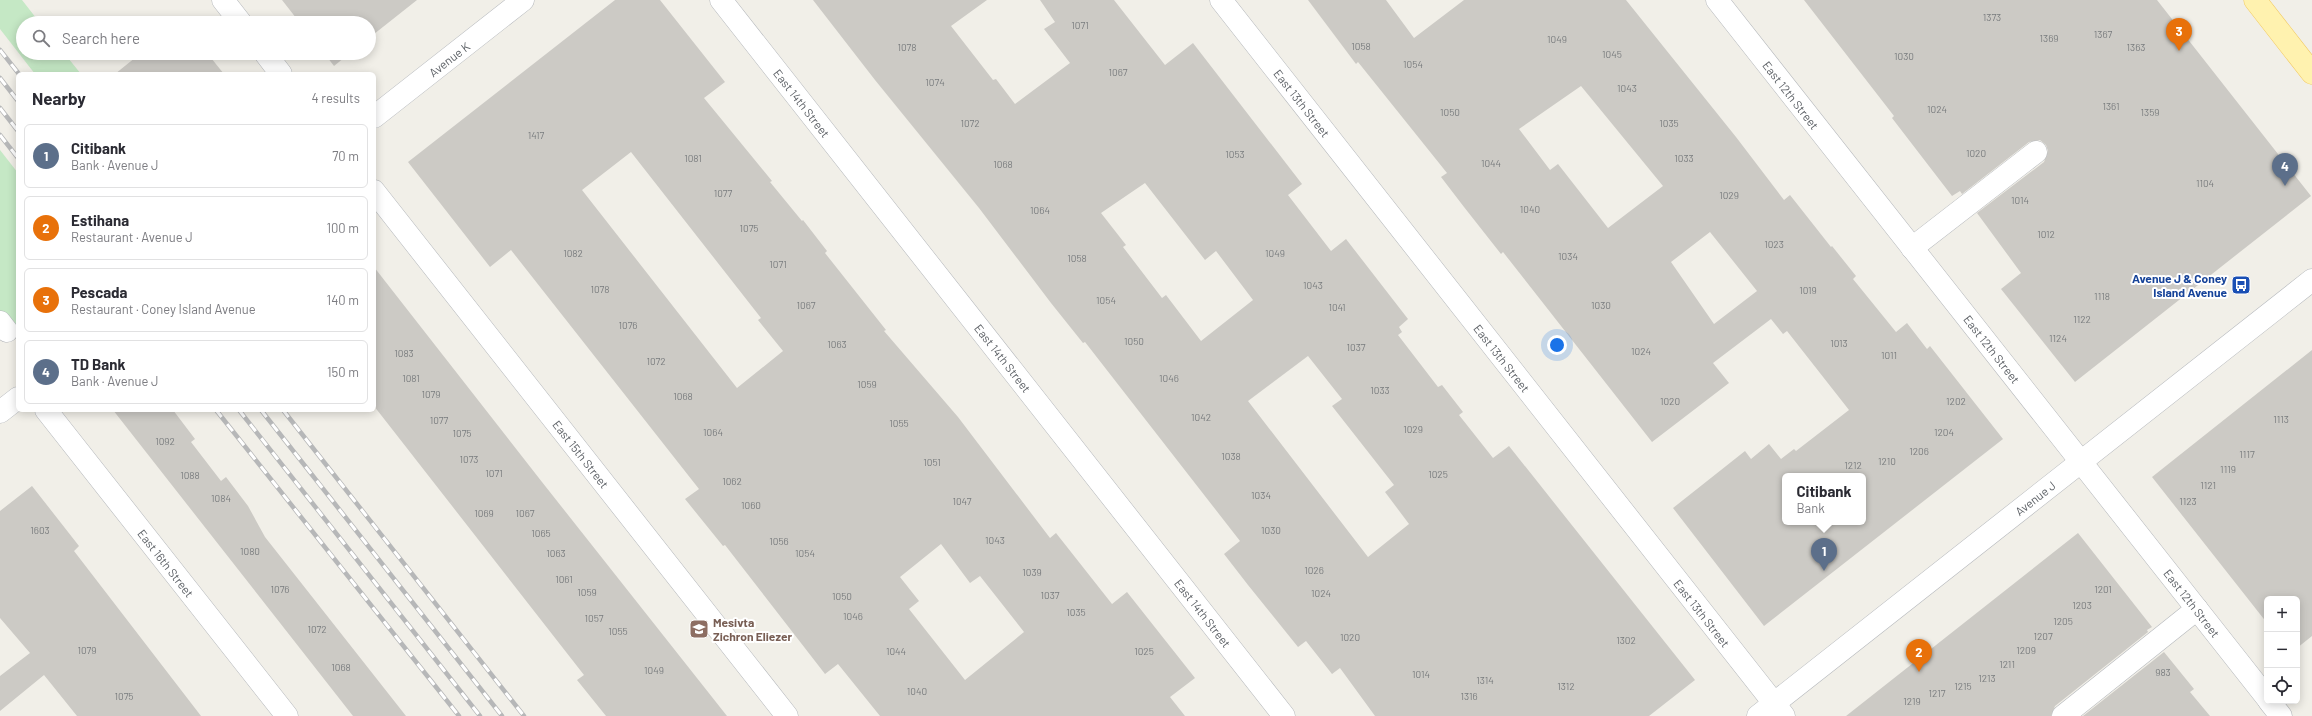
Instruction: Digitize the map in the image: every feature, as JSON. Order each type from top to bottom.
[{"type":"main road","points":[[2255,0],[2312,73]]},
{"type":"street","points":[[223,0],[236,16]]},
{"type":"street","name":"Avenue K","points":[[376,116],[523,0]]},
{"type":"street","name":"East 14th Street","points":[[721,0],[1284,716]]},
{"type":"street","name":"East 13th Street","points":[[1221,0],[1772,712]]},
{"type":"street","name":"East 12th Street","points":[[1717,0],[2264,694]]},
{"type":"street","points":[[270,60],[279,72]]},
{"type":"street","points":[[1912,248],[2036,152]]},
{"type":"street","name":"East 15th Street","points":[[376,195],[787,716]]},
{"type":"street","name":"Avenue J","points":[[1772,712],[2081,462],[2312,280]]},
{"type":"street","points":[[0,412],[16,400]]},
{"type":"street","name":"East 16th Street","points":[[48,412],[287,716]]},
{"type":"street","points":[[2063,716],[2197,609]]},
{"type":"street","points":[[2271,704],[2281,716]]},
{"type":"green space","points":[[0,0],[22,0],[35,16],[16,16],[16,50],[0,29]]},
{"type":"green space","points":[[24,60],[70,60],[79,72],[33,72]]},
{"type":"green space","points":[[0,150],[16,170],[16,324],[0,337]]},
{"type":"building","points":[[282,0],[417,0],[376,32],[376,16],[295,16]]},
{"type":"building","points":[[615,0],[660,0],[725,82],[704,98],[827,251],[825,253],[886,330],[884,331],[958,417],[1050,538],[1056,533],[1112,604],[1127,592],[1195,678],[1170,697],[1185,716],[880,716],[838,664],[825,674],[725,545],[723,546],[685,499],[699,489],[511,250],[490,267],[408,162]],"holes":[[[631,152],[761,318],[758,320],[783,351],[737,388],[582,190]],[[941,544],[970,583],[980,576],[1024,632],[965,680],[909,609],[919,601],[900,577]]]},
{"type":"building","points":[[813,0],[987,0],[951,26],[993,80],[996,79],[1015,104],[1070,63],[1044,29],[1055,22],[1040,0],[1114,0],[1165,65],[1193,43],[1302,184],[1288,195],[1331,251],[1346,239],[1408,319],[1399,327],[1402,332],[1398,335],[1438,387],[1442,385],[1463,412],[1459,415],[1493,458],[1509,446],[1695,680],[1649,716],[1375,716],[1340,668],[1332,674],[1306,641],[1298,647],[1248,585],[1224,554],[1240,541],[1085,342],[1083,343],[1051,303],[979,208],[875,80]],"holes":[[[1145,183],[1205,260],[1216,251],[1253,300],[1201,341],[1166,295],[1162,298],[1123,247],[1126,245],[1101,213]],[[1308,356],[1342,399],[1332,406],[1394,485],[1385,492],[1409,524],[1368,557],[1248,401]]]},
{"type":"building","points":[[1308,0],[1386,0],[1414,38],[1464,0],[1626,0],[1736,137],[1784,200],[1790,195],[1831,247],[1832,246],[1856,276],[1853,279],[1896,332],[1907,323],[1927,349],[1930,346],[2003,439],[1764,626],[1673,508],[1745,451],[1751,459],[1769,444],[1781,459],[1794,449],[1796,451],[1849,410],[1787,331],[1783,334],[1771,319],[1713,363],[1729,383],[1652,442],[1503,252],[1501,254],[1441,177],[1447,173],[1358,62],[1356,64]],"holes":[[[1581,86],[1663,186],[1608,228],[1558,164],[1550,170],[1519,129]],[[1710,232],[1757,291],[1714,324],[1671,262]]]},
{"type":"building","points":[[1804,0],[2157,0],[2311,196],[2075,382],[2001,289],[2021,273],[1977,213],[2044,162],[2048,151],[2046,145],[2040,140],[2029,142],[1962,194],[1960,191],[1952,196],[1892,118],[1894,116]]},
{"type":"building","points":[[132,60],[213,60],[222,72],[117,72]]},
{"type":"building","points":[[329,60],[341,60],[334,66]]},
{"type":"building","points":[[376,270],[727,716],[606,716],[577,680],[584,675],[376,409]]},
{"type":"building","points":[[2312,350],[2312,636],[2300,646],[2300,596],[2264,596],[2264,619],[2152,477]]},
{"type":"building","points":[[115,412],[175,412],[195,439],[191,442],[221,481],[226,477],[248,506],[265,537],[406,716],[353,716]]},
{"type":"building","points":[[32,486],[79,546],[74,551],[201,716],[77,716],[44,675],[0,711],[0,676],[30,653],[0,618],[0,511]]},
{"type":"building","points":[[2078,533],[2152,627],[2147,630],[2148,632],[2055,706],[2051,716],[1846,716]]},
{"type":"building","points":[[2164,652],[2194,689],[2190,692],[2210,716],[2083,716]]},
{"type":"railway","points":[[0,50],[17,72]]},
{"type":"railway","points":[[0,78],[16,98]]},
{"type":"railway","points":[[0,108],[16,128]]},
{"type":"railway","points":[[0,135],[16,155]]},
{"type":"railway","points":[[218,412],[459,716]]},
{"type":"railway","points":[[241,412],[480,716]]},
{"type":"railway","points":[[263,412],[502,716]]},
{"type":"railway","points":[[285,412],[524,716]]},
{"type":"place","name":"Pescada","points":[[2179,51]]},
{"type":"place","name":"TD Bank","points":[[2285,186]]},
{"type":"place","name":"Avenue J & Coney Island Avenue","points":[[2241,285]]},
{"type":"place","name":"Citibank","points":[[1824,571]]},
{"type":"place","name":"Mesivta Zichron Eliezer","points":[[699,629]]},
{"type":"place","name":"Estihana","points":[[1919,672]]}]
